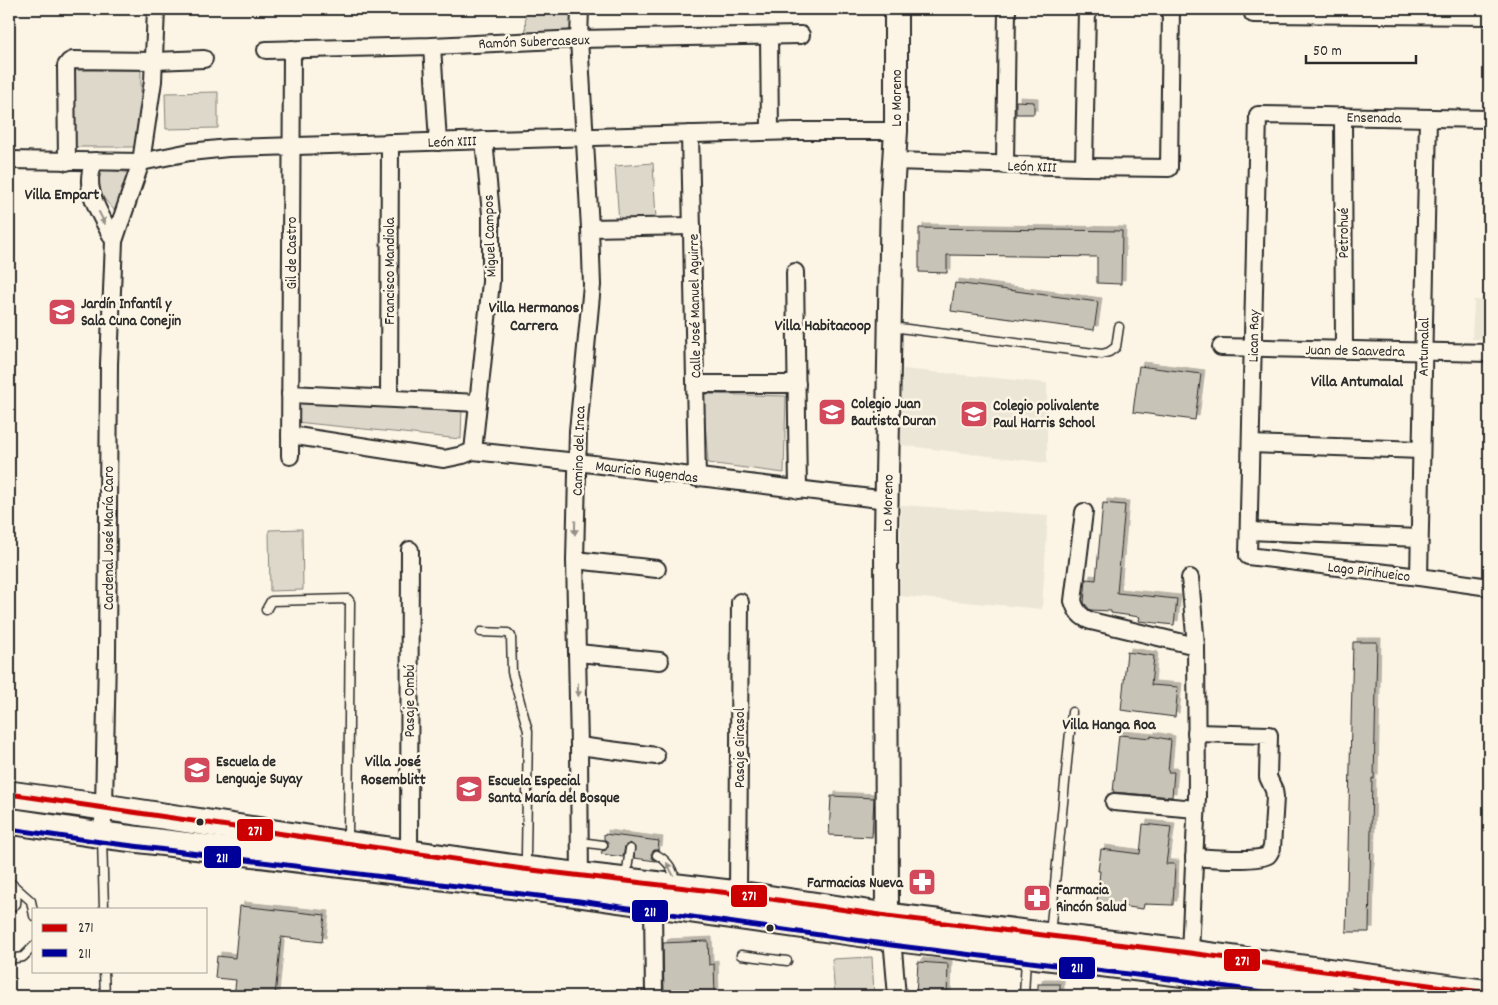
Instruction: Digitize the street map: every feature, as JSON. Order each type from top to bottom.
[{"type":"main road","points":[[9,794],[104,806],[523,869],[653,904],[889,927],[1050,936],[1190,953],[1250,977],[1330,996]]},
{"type":"main road","points":[[9,821],[102,834],[580,885],[625,881],[738,894],[1026,955],[1187,974],[1489,993]]},
{"type":"street","name":"Cardenal José María Caro","points":[[102,834],[104,806],[109,364],[114,241],[141,162],[155,61],[156,9]]},
{"type":"street","name":"Camino del Inca","points":[[580,9],[579,39],[592,285],[580,401],[574,560],[578,653],[580,885]]},
{"type":"street","name":"Lo Moreno","points":[[896,9],[896,131],[892,194],[887,500],[889,927],[897,996]]},
{"type":"street","points":[[1005,165],[1007,9]]},
{"type":"street","points":[[1084,167],[1087,9]]},
{"type":"street","name":"León XIII","points":[[894,161],[1169,168],[1171,9]]},
{"type":"street","points":[[1253,14],[1489,16]]},
{"type":"street","name":"Ramón Subercaseux","points":[[266,50],[432,46],[579,39],[802,35]]},
{"type":"street","points":[[769,36],[770,131]]},
{"type":"street","points":[[432,46],[438,142]]},
{"type":"street","name":"Gil de Castro","points":[[290,456],[292,49]]},
{"type":"street","points":[[67,162],[66,66],[69,62],[72,60],[155,61],[204,59]]},
{"type":"street","name":"Ensenada","points":[[1258,115],[1489,119]]},
{"type":"street","name":"Lican Ray","points":[[1248,556],[1258,115]]},
{"type":"street","name":"Petrohué","points":[[1342,116],[1344,350]]},
{"type":"street","name":"Antumalal","points":[[1419,577],[1428,118]]},
{"type":"street","name":"León XIII","points":[[9,160],[141,162],[209,149],[770,131],[896,131]]},
{"type":"street","name":"Calle José Manuel Aguirre","points":[[690,134],[697,478]]},
{"type":"street","name":"Miguel Campos","points":[[473,451],[491,282],[490,214],[484,140]]},
{"type":"street","name":"Francisco Mandiola","points":[[389,398],[390,143]]},
{"type":"street","name":"Cardenal José María Caro","points":[[95,161],[90,169],[90,187],[94,200],[114,241]]},
{"type":"street","points":[[590,228],[692,226]]},
{"type":"street","points":[[795,272],[798,490]]},
{"type":"street","name":"Juan de Saavedra","points":[[1221,347],[1489,353]]},
{"type":"street","points":[[696,384],[796,384]]},
{"type":"street","points":[[290,394],[478,403]]},
{"type":"street","name":"Mauricio Rugendas","points":[[290,435],[444,458],[473,451],[887,500]]},
{"type":"street","points":[[1251,444],[1421,450]]},
{"type":"street","points":[[1084,512],[1073,601],[1076,610],[1083,618],[1091,621],[1196,646]]},
{"type":"street","points":[[1249,531],[1419,538]]},
{"type":"street","name":"Pasaje Ombú","points":[[409,853],[410,550]]},
{"type":"street","name":"Lago Pirihueico","points":[[1248,556],[1489,587]]},
{"type":"street","points":[[574,560],[657,570]]},
{"type":"street","points":[[1190,578],[1196,646],[1196,809],[1190,953]]},
{"type":"street","name":"Pasaje Girasol","points":[[738,894],[740,602]]},
{"type":"street","points":[[578,653],[660,661]]},
{"type":"street","points":[[1194,857],[1252,859],[1268,855],[1272,848],[1275,797],[1268,777],[1268,735],[1196,733]]},
{"type":"street","points":[[579,746],[656,756]]},
{"type":"street","points":[[1114,802],[1196,809]]},
{"type":"street","points":[[653,904],[654,996]]},
{"type":"lane","points":[[890,327],[1102,354],[1116,347],[1119,327]]},
{"type":"lane","points":[[266,610],[271,602],[348,599],[350,602],[348,844]]},
{"type":"lane","points":[[481,632],[508,633],[511,636],[512,672],[528,730],[526,856],[523,869]]},
{"type":"lane","points":[[1050,936],[1072,712]]},
{"type":"lane","points":[[102,834],[104,908]]},
{"type":"lane","points":[[580,842],[603,845]]},
{"type":"lane","points":[[625,881],[630,849]]},
{"type":"lane","points":[[657,855],[672,868],[674,887]]},
{"type":"lane","points":[[9,909],[16,904],[17,892],[10,883]]},
{"type":"lane","points":[[10,883],[31,900],[32,908]]},
{"type":"lane","points":[[9,959],[22,957],[32,948]]},
{"type":"lane","points":[[741,954],[787,962]]},
{"type":"lane","points":[[1024,996],[1026,955]]},
{"type":"lane","points":[[104,972],[105,996]]},
{"type":"shaded area","points":[[525,9],[573,9],[573,35],[526,37]]},
{"type":"shaded area","points":[[67,70],[141,70],[141,147],[66,147]]},
{"type":"shaded area","points":[[218,92],[218,128],[166,129],[165,93]]},
{"type":"shaded area","points":[[653,163],[656,220],[619,222],[615,166]]},
{"type":"shaded area","points":[[98,169],[133,173],[116,212],[101,193],[98,183]]},
{"type":"shaded area","points":[[1474,300],[1489,301],[1489,340],[1472,339]]},
{"type":"shaded area","name":"Colegio polivalente Paul Harris School","points":[[903,369],[1047,383],[1047,463],[900,445]]},
{"type":"shaded area","points":[[703,394],[786,396],[784,473],[708,463]]},
{"type":"shaded area","points":[[297,400],[462,406],[461,439],[296,422]]},
{"type":"shaded area","points":[[901,505],[1048,515],[1042,609],[900,596]]},
{"type":"shaded area","points":[[302,529],[303,590],[270,591],[269,530]]},
{"type":"shaded area","points":[[872,957],[874,996],[835,996],[832,959]]},
{"type":"shaded area","points":[[429,988],[497,995],[497,996],[429,996]]},
{"type":"building","points":[[1016,101],[1034,102],[1034,114],[1016,114]]},
{"type":"building","points":[[919,228],[1122,231],[1121,284],[1097,283],[1097,257],[947,255],[947,273],[919,272]]},
{"type":"building","points":[[955,283],[1098,302],[1094,330],[951,311]]},
{"type":"building","points":[[1139,366],[1201,374],[1195,420],[1133,412]]},
{"type":"building","points":[[1103,503],[1125,505],[1117,593],[1177,599],[1174,625],[1139,621],[1140,617],[1111,613],[1111,611],[1090,610],[1084,603],[1086,579],[1096,580]]},
{"type":"building","points":[[1353,642],[1377,642],[1369,932],[1346,932]]},
{"type":"building","points":[[1127,652],[1154,656],[1151,685],[1178,687],[1175,717],[1121,710]]},
{"type":"building","points":[[1119,735],[1151,738],[1151,736],[1171,740],[1168,772],[1174,772],[1172,797],[1113,792]]},
{"type":"building","points":[[831,796],[874,798],[872,837],[829,835]]},
{"type":"building","points":[[1143,824],[1171,827],[1166,864],[1175,864],[1173,905],[1144,904],[1143,909],[1097,903],[1101,849],[1140,854]]},
{"type":"building","points":[[604,834],[659,841],[658,850],[654,850],[651,854],[652,858],[656,861],[634,858],[635,847],[630,843],[625,846],[623,857],[601,854],[608,846],[608,842],[604,839]]},
{"type":"building","points":[[240,906],[325,915],[322,942],[281,937],[275,996],[234,996],[236,980],[215,978],[217,956],[235,958]]},
{"type":"building","points":[[708,941],[709,965],[714,964],[715,996],[664,996],[663,943]]},
{"type":"building","points":[[918,962],[948,964],[947,996],[916,996]]},
{"type":"building","points":[[1038,984],[1060,984],[1060,996],[1038,996]]},
{"type":"transit line","name":"271","points":[[9,794],[523,869],[738,894],[887,916],[1190,953],[1489,993]]},
{"type":"transit line","name":"211","points":[[9,829],[579,901],[891,945],[1186,981],[1290,996]]},
{"type":"place","name":"Jardín Infantíl y Sala Cuna Conejin","points":[[62,312]]},
{"type":"place","name":"Colegio Juan Bautista Duran","points":[[832,412]]},
{"type":"place","name":"Colegio polivalente Paul Harris School","points":[[974,414]]},
{"type":"place","name":"Escuela de Lenguaje Suyay","points":[[197,770]]},
{"type":"place","name":"Escuela Especial Santa María del Bosque","points":[[469,789]]},
{"type":"place","name":"Farmacias Nueva","points":[[922,882]]},
{"type":"place","name":"Farmacia Rincón Salud","points":[[1037,898]]},
{"type":"district","name":"Villa Empart","points":[[62,193]]},
{"type":"district","name":"Villa Hermanos Carrera","points":[[534,315]]},
{"type":"district","name":"Villa Habitacoop","points":[[823,324]]},
{"type":"district","name":"Villa Antumalal","points":[[1357,380]]},
{"type":"district","name":"Villa Hanga Roa","points":[[1109,723]]},
{"type":"district","name":"Villa José Rosemblitt","points":[[393,769]]}]
